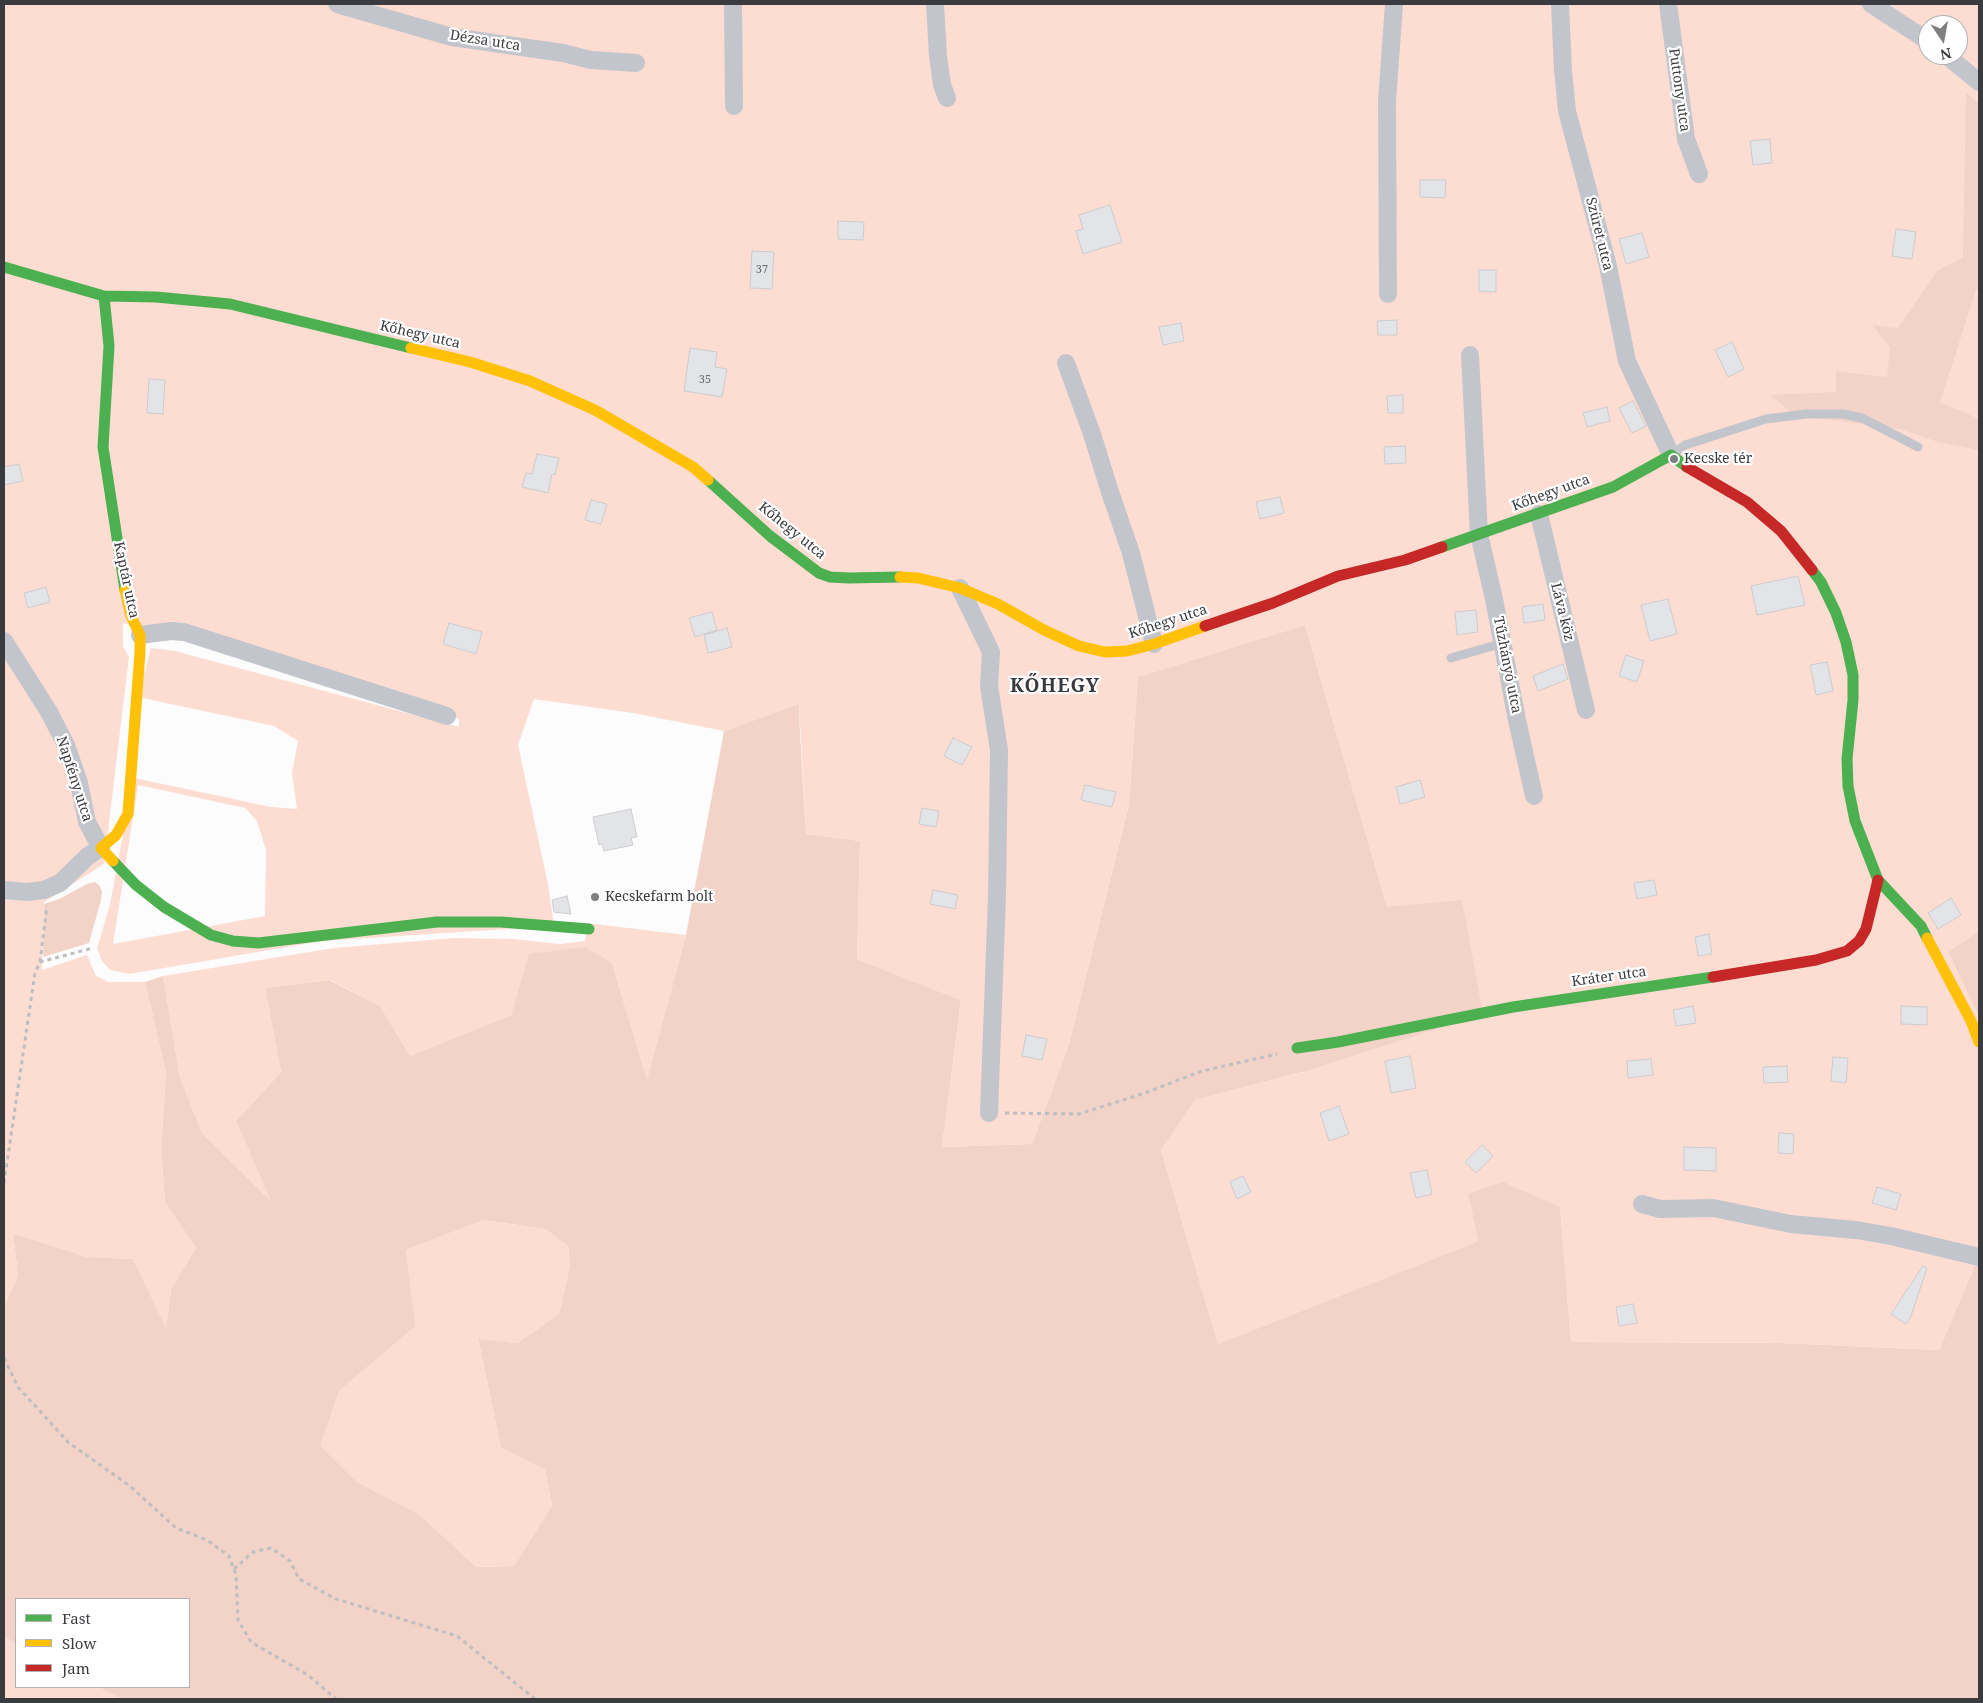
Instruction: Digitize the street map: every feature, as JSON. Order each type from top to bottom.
[{"type":"street","name":"Dézsa utca","points":[[337,4],[452,37],[563,53],[591,60],[636,63]]},
{"type":"street","points":[[733,4],[734,106]]},
{"type":"street","points":[[935,4],[938,56],[942,85],[947,98]]},
{"type":"street","points":[[1388,294],[1387,101],[1394,4]]},
{"type":"street","name":"Szüret utca","points":[[1560,4],[1567,112],[1608,266],[1627,361],[1671,455]]},
{"type":"street","name":"Puttony utca","points":[[1668,4],[1686,139],[1699,174]]},
{"type":"street","points":[[1875,5],[1918,34]]},
{"type":"street","points":[[1958,65],[1979,82]]},
{"type":"street","name":"Kőhegy utca","points":[[4,267],[104,296],[156,297],[230,304],[470,362],[530,381],[595,410],[693,467],[729,497],[770,536],[819,573],[830,577],[849,578],[886,576],[918,578],[960,588],[998,604],[1044,630],[1079,646],[1105,652],[1127,651],[1154,644],[1273,603],[1338,576],[1405,560],[1538,514],[1613,487],[1671,455]]},
{"type":"street","name":"Kaptár utca","points":[[104,296],[109,346],[102,447],[123,580],[131,616],[140,635],[170,631],[200,636],[447,716]]},
{"type":"street","name":"Tűzhányó utca","points":[[1470,355],[1479,534],[1534,796]]},
{"type":"street","points":[[1066,363],[1092,434],[1131,553],[1154,644]]},
{"type":"street","points":[[1671,455],[1690,469],[1747,502],[1781,530],[1821,582],[1836,613],[1846,642],[1853,675],[1853,700],[1847,759],[1848,786],[1855,821],[1878,880],[1921,926],[1967,1013],[1979,1042]]},
{"type":"street","name":"Láva köz","points":[[1538,514],[1586,710]]},
{"type":"street","points":[[960,588],[991,652],[989,686],[999,750],[997,896],[989,1113]]},
{"type":"street","points":[[4,890],[27,892],[44,890],[60,883],[88,856],[116,835],[128,814],[140,635]]},
{"type":"street","name":"Napfény utca","points":[[4,641],[49,712],[66,745],[79,782],[87,822],[101,848]]},
{"type":"street","points":[[101,848],[136,885],[164,907],[192,926],[233,942],[258,943],[311,938],[437,922],[501,922],[589,929]]},
{"type":"street","name":"Kráter utca","points":[[1297,1048],[1338,1042],[1514,1007],[1763,970],[1846,951],[1858,941],[1866,929],[1878,880]]},
{"type":"street","points":[[1642,1204],[1660,1209],[1714,1208],[1783,1223],[1856,1230],[1979,1257]]},
{"type":"lane","points":[[1671,455],[1685,445],[1766,419],[1806,414],[1843,414],[1862,418],[1918,447]]},
{"type":"lane","points":[[1451,658],[1503,643]]},
{"type":"path","points":[[4,1183],[35,973],[40,962],[47,906],[44,890]]},
{"type":"path","points":[[40,962],[93,948]]},
{"type":"path","points":[[989,1113],[1079,1114],[1142,1094],[1202,1071],[1267,1058],[1297,1048]]},
{"type":"path","points":[[4,1358],[18,1387],[68,1444],[130,1486],[176,1528],[207,1540],[229,1556],[236,1575],[238,1620],[251,1642],[308,1675],[336,1699]]},
{"type":"path","points":[[234,1570],[253,1552],[272,1548],[290,1561],[298,1579],[336,1599],[457,1636],[535,1699]]},
{"type":"shaded area","points":[[4,4],[1979,4],[1979,931],[1948,952],[1979,1017],[1979,1255],[1939,1350],[1781,1343],[1571,1342],[1560,1207],[1468,1194],[1478,1241],[1218,1344],[1161,1150],[1195,1100],[1304,1072],[1387,907],[1305,625],[1138,677],[1129,803],[1069,1044],[1032,1144],[942,1147],[961,1000],[857,959],[860,841],[806,834],[799,704],[724,731],[633,713],[534,699],[518,745],[548,884],[554,926],[322,941],[129,974],[110,970],[102,961],[97,949],[110,904],[123,835],[130,777],[271,807],[297,809],[292,773],[298,741],[274,726],[138,697],[151,648],[175,651],[459,727],[459,719],[123,623],[123,646],[129,657],[104,864],[44,902],[42,970],[87,955],[96,976],[108,982],[145,982],[166,1073],[161,1151],[165,1202],[196,1248],[171,1289],[166,1329],[133,1259],[87,1257],[13,1233],[18,1276],[4,1306]],"holes":[[[138,785],[245,808],[257,821],[266,850],[265,916],[113,944]]]},
{"type":"shaded area","points":[[1966,93],[1979,104],[1979,288],[1976,290],[1940,402],[1979,419],[1979,450],[1938,442],[1900,429],[1795,415],[1770,395],[1836,392],[1836,371],[1887,377],[1890,347],[1872,325],[1898,328],[1937,271],[1963,257]]},
{"type":"shaded area","points":[[1305,625],[1387,907],[1462,900],[1483,1014],[1303,1072],[1195,1100],[1161,1150],[1218,1344],[1478,1241],[1468,1194],[1503,1182],[1560,1207],[1571,1342],[1781,1343],[1939,1350],[1979,1255],[1979,1699],[122,1699],[100,1688],[190,1688],[190,1598],[15,1598],[15,1643],[4,1636],[4,1306],[18,1276],[13,1233],[87,1257],[133,1259],[166,1328],[171,1289],[196,1248],[165,1202],[161,1151],[166,1073],[145,982],[163,976],[180,1077],[202,1133],[271,1201],[236,1121],[281,1072],[265,988],[329,980],[380,1006],[410,1056],[511,1015],[529,954],[585,947],[612,963],[647,1080],[686,935],[724,731],[799,704],[806,834],[860,841],[857,959],[961,1000],[942,1147],[1032,1144],[1069,1044],[1129,804],[1138,677]],"holes":[[[484,1220],[545,1229],[568,1246],[570,1266],[559,1314],[517,1343],[478,1339],[501,1448],[545,1470],[552,1506],[514,1566],[476,1567],[419,1514],[357,1482],[320,1446],[339,1391],[415,1326],[406,1250]]]},
{"type":"shaded area","points":[[95,882],[102,891],[89,943],[43,957],[44,904]]},
{"type":"shaded area","points":[[587,923],[686,935],[647,1081],[612,963],[530,954],[511,1015],[410,1056],[380,1006],[330,980],[265,988],[281,1072],[236,1121],[272,1202],[202,1133],[180,1077],[163,976],[334,948],[455,938],[512,939],[560,944],[585,941]]},
{"type":"shaded area","points":[[1979,931],[1979,1017],[1948,952]]},
{"type":"shaded area","points":[[484,1220],[545,1229],[568,1246],[570,1266],[559,1314],[517,1343],[478,1340],[501,1448],[545,1470],[552,1507],[514,1566],[476,1567],[419,1514],[357,1482],[319,1446],[339,1391],[414,1326],[406,1250]]},
{"type":"shaded area","points":[[4,1636],[15,1643],[15,1688],[100,1688],[122,1699],[4,1699]]},
{"type":"building","points":[[1770,139],[1772,163],[1753,165],[1750,141]]},
{"type":"building","points":[[1420,180],[1446,180],[1445,198],[1420,197]]},
{"type":"building","points":[[1110,205],[1122,242],[1083,254],[1076,231],[1083,229],[1079,215]]},
{"type":"building","points":[[838,221],[864,222],[863,240],[838,239]]},
{"type":"building","points":[[1896,229],[1916,232],[1912,259],[1892,256]]},
{"type":"building","points":[[1642,233],[1649,257],[1626,264],[1619,239]]},
{"type":"building","points":[[752,251],[774,252],[772,289],[750,288]]},
{"type":"building","points":[[1479,270],[1496,270],[1496,292],[1479,291]]},
{"type":"building","points":[[1397,320],[1397,335],[1378,335],[1377,321]]},
{"type":"building","points":[[1181,323],[1184,341],[1163,345],[1159,327]]},
{"type":"building","points":[[1732,342],[1744,369],[1728,377],[1715,350]]},
{"type":"building","points":[[690,348],[717,352],[715,367],[727,369],[722,397],[684,391]]},
{"type":"building","points":[[149,379],[165,380],[163,414],[147,413]]},
{"type":"building","points":[[1403,395],[1403,413],[1388,413],[1387,396]]},
{"type":"building","points":[[1633,401],[1646,426],[1632,433],[1619,408]]},
{"type":"building","points":[[1607,407],[1610,421],[1587,427],[1583,413]]},
{"type":"building","points":[[1405,446],[1406,463],[1385,464],[1384,447]]},
{"type":"building","points":[[537,454],[559,458],[555,475],[552,474],[548,493],[522,487],[526,473],[532,474]]},
{"type":"building","points":[[19,464],[23,481],[4,485],[4,467]]},
{"type":"building","points":[[1280,497],[1284,513],[1260,519],[1256,502]]},
{"type":"building","points":[[591,500],[607,504],[601,524],[585,520]]},
{"type":"building","points":[[1798,576],[1805,605],[1757,615],[1751,586]]},
{"type":"building","points":[[46,587],[50,602],[28,608],[24,593]]},
{"type":"building","points":[[1668,599],[1677,634],[1650,641],[1641,605]]},
{"type":"building","points":[[1543,604],[1545,620],[1524,623],[1522,607]]},
{"type":"building","points":[[1476,610],[1478,632],[1457,635],[1455,612]]},
{"type":"building","points":[[712,612],[717,630],[695,637],[689,618]]},
{"type":"building","points":[[449,623],[482,632],[476,654],[443,644]]},
{"type":"building","points":[[727,628],[732,647],[708,653],[704,635]]},
{"type":"building","points":[[1626,655],[1644,661],[1637,682],[1619,676]]},
{"type":"building","points":[[1827,662],[1833,691],[1816,695],[1810,665]]},
{"type":"building","points":[[1563,664],[1568,679],[1538,691],[1533,676]]},
{"type":"building","points":[[953,738],[972,747],[962,765],[944,756]]},
{"type":"building","points":[[1420,780],[1425,797],[1400,804],[1396,787]]},
{"type":"building","points":[[1085,785],[1116,792],[1112,807],[1081,800]]},
{"type":"building","points":[[922,808],[939,811],[936,827],[919,824]]},
{"type":"building","points":[[631,809],[637,837],[631,838],[633,845],[604,851],[602,844],[599,845],[593,817]]},
{"type":"building","points":[[1654,880],[1657,895],[1637,899],[1634,883]]},
{"type":"building","points":[[933,890],[958,895],[955,909],[930,904]]},
{"type":"building","points":[[567,896],[571,914],[554,912],[552,900]]},
{"type":"building","points":[[1951,898],[1961,915],[1938,929],[1928,913]]},
{"type":"building","points":[[1709,934],[1712,954],[1698,956],[1695,937]]},
{"type":"building","points":[[1693,1006],[1696,1023],[1676,1026],[1673,1010]]},
{"type":"building","points":[[1901,1006],[1927,1007],[1927,1025],[1901,1024]]},
{"type":"building","points":[[1026,1035],[1047,1039],[1042,1060],[1022,1056]]},
{"type":"building","points":[[1410,1056],[1416,1088],[1391,1093],[1385,1061]]},
{"type":"building","points":[[1833,1057],[1848,1058],[1846,1083],[1831,1081]]},
{"type":"building","points":[[1651,1059],[1653,1075],[1628,1078],[1627,1061]]},
{"type":"building","points":[[1787,1066],[1788,1082],[1764,1083],[1763,1067]]},
{"type":"building","points":[[1339,1106],[1349,1134],[1329,1141],[1320,1113]]},
{"type":"building","points":[[1779,1133],[1794,1134],[1793,1154],[1778,1153]]},
{"type":"building","points":[[1482,1145],[1493,1156],[1476,1173],[1465,1162]]},
{"type":"building","points":[[1684,1147],[1716,1148],[1716,1171],[1684,1170]]},
{"type":"building","points":[[1427,1170],[1432,1194],[1416,1198],[1410,1173]]},
{"type":"building","points":[[1243,1176],[1251,1192],[1237,1199],[1230,1182]]},
{"type":"building","points":[[1877,1187],[1901,1194],[1896,1210],[1872,1203]]},
{"type":"building","points":[[1923,1266],[1927,1268],[1911,1316],[1906,1324],[1891,1314]]},
{"type":"building","points":[[1633,1304],[1637,1323],[1619,1326],[1616,1307]]},
{"type":"traffic: fast","points":[[4,267],[104,296],[156,297],[230,304],[411,348]]},
{"type":"traffic: fast","points":[[104,296],[109,346],[103,447],[125,590]]},
{"type":"traffic: fast","points":[[1442,547],[1613,487],[1671,455],[1687,467]]},
{"type":"traffic: fast","points":[[708,480],[770,536],[819,573],[830,577],[849,578],[900,577]]},
{"type":"traffic: fast","points":[[1812,570],[1821,582],[1836,613],[1846,642],[1853,675],[1853,700],[1847,759],[1848,786],[1855,821],[1878,880],[1921,926],[1927,938]]},
{"type":"traffic: fast","points":[[113,861],[136,885],[164,907],[211,935],[233,941],[258,943],[437,922],[501,922],[589,929]]},
{"type":"traffic: fast","points":[[1297,1048],[1338,1042],[1513,1007],[1713,977]]},
{"type":"traffic: slow","points":[[411,348],[470,362],[530,381],[595,410],[693,467],[708,480]]},
{"type":"traffic: slow","points":[[900,577],[918,578],[960,588],[998,604],[1044,630],[1079,646],[1105,652],[1127,651],[1154,644],[1205,626]]},
{"type":"traffic: slow","points":[[113,861],[101,848],[116,835],[128,814],[140,652],[140,635],[131,616],[125,590]]},
{"type":"traffic: slow","points":[[1927,938],[1971,1021],[1979,1042]]},
{"type":"traffic: jam","points":[[1687,467],[1747,502],[1781,531],[1812,570]]},
{"type":"traffic: jam","points":[[1205,626],[1273,603],[1338,576],[1405,560],[1442,547]]},
{"type":"traffic: jam","points":[[1713,977],[1816,960],[1847,951],[1859,941],[1866,929],[1878,880]]},
{"type":"place","name":"Kecske tér","points":[[1674,459]]},
{"type":"place","name":"Kecskefarm bolt","points":[[595,897]]},
{"type":"district","name":"KŐHEGY","points":[[1055,687]]}]
